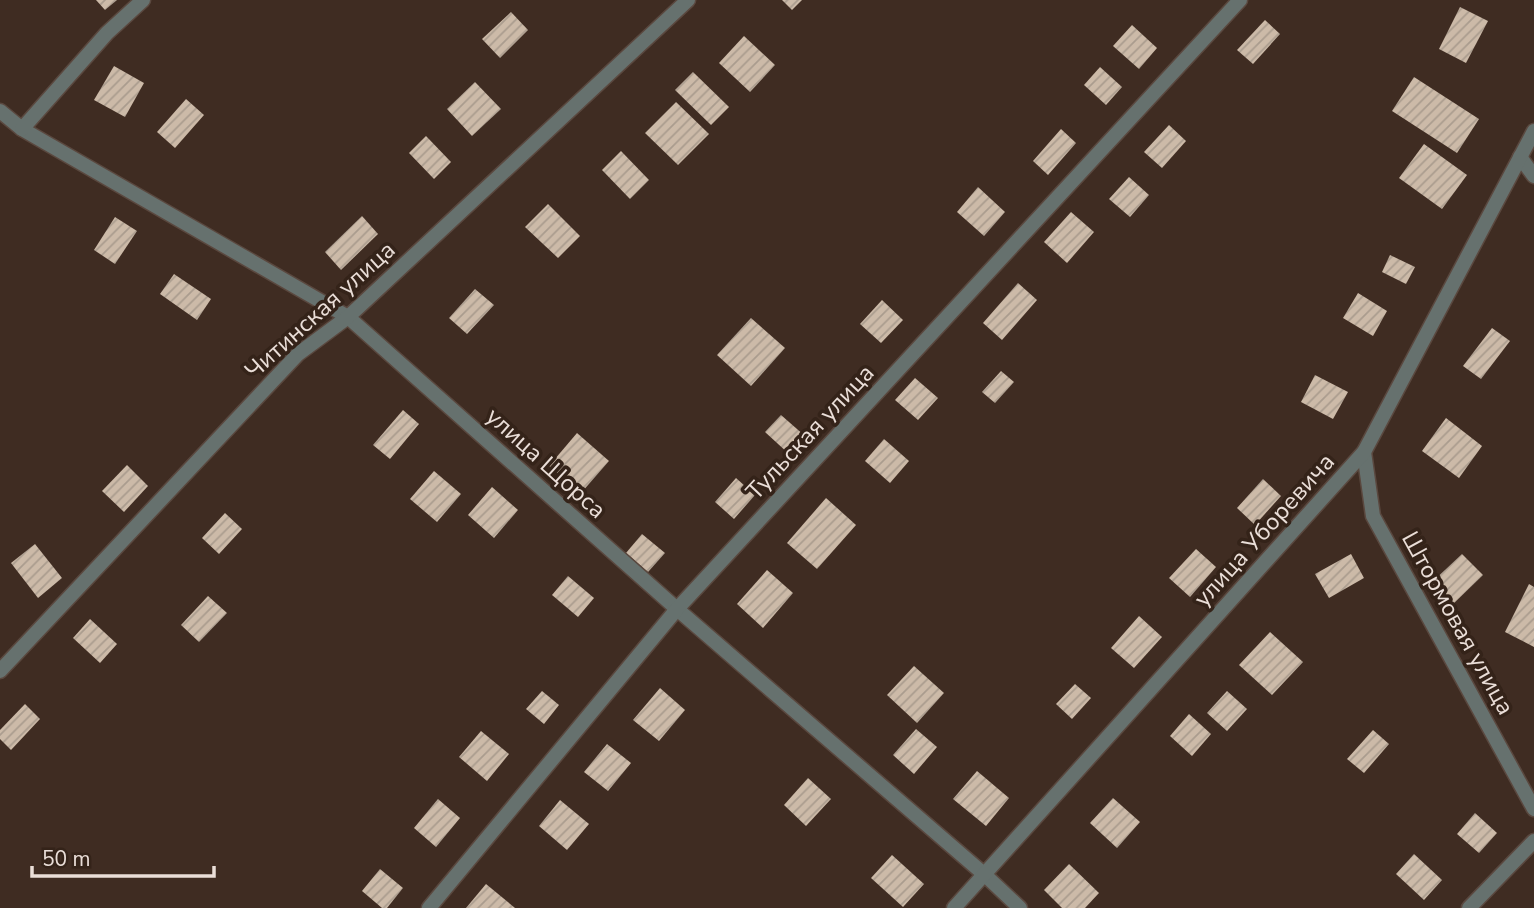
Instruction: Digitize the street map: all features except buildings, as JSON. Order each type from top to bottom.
[{"type":"street","points":[[22,128],[107,33],[143,0]]},
{"type":"street","name":"Читинская улица","points":[[0,671],[298,354],[348,317],[688,0]]},
{"type":"street","name":"Тульская улица","points":[[429,908],[677,609],[1240,0]]},
{"type":"street","name":"улица Щорса","points":[[0,111],[22,128],[348,317],[1020,908]]},
{"type":"street","name":"улица Уборевича","points":[[954,908],[1364,452],[1534,131]]},
{"type":"street","points":[[1520,157],[1534,176]]},
{"type":"street","name":"Штормовая улица","points":[[1364,452],[1373,516],[1534,809]]},
{"type":"street","points":[[1469,908],[1534,841]]}]
